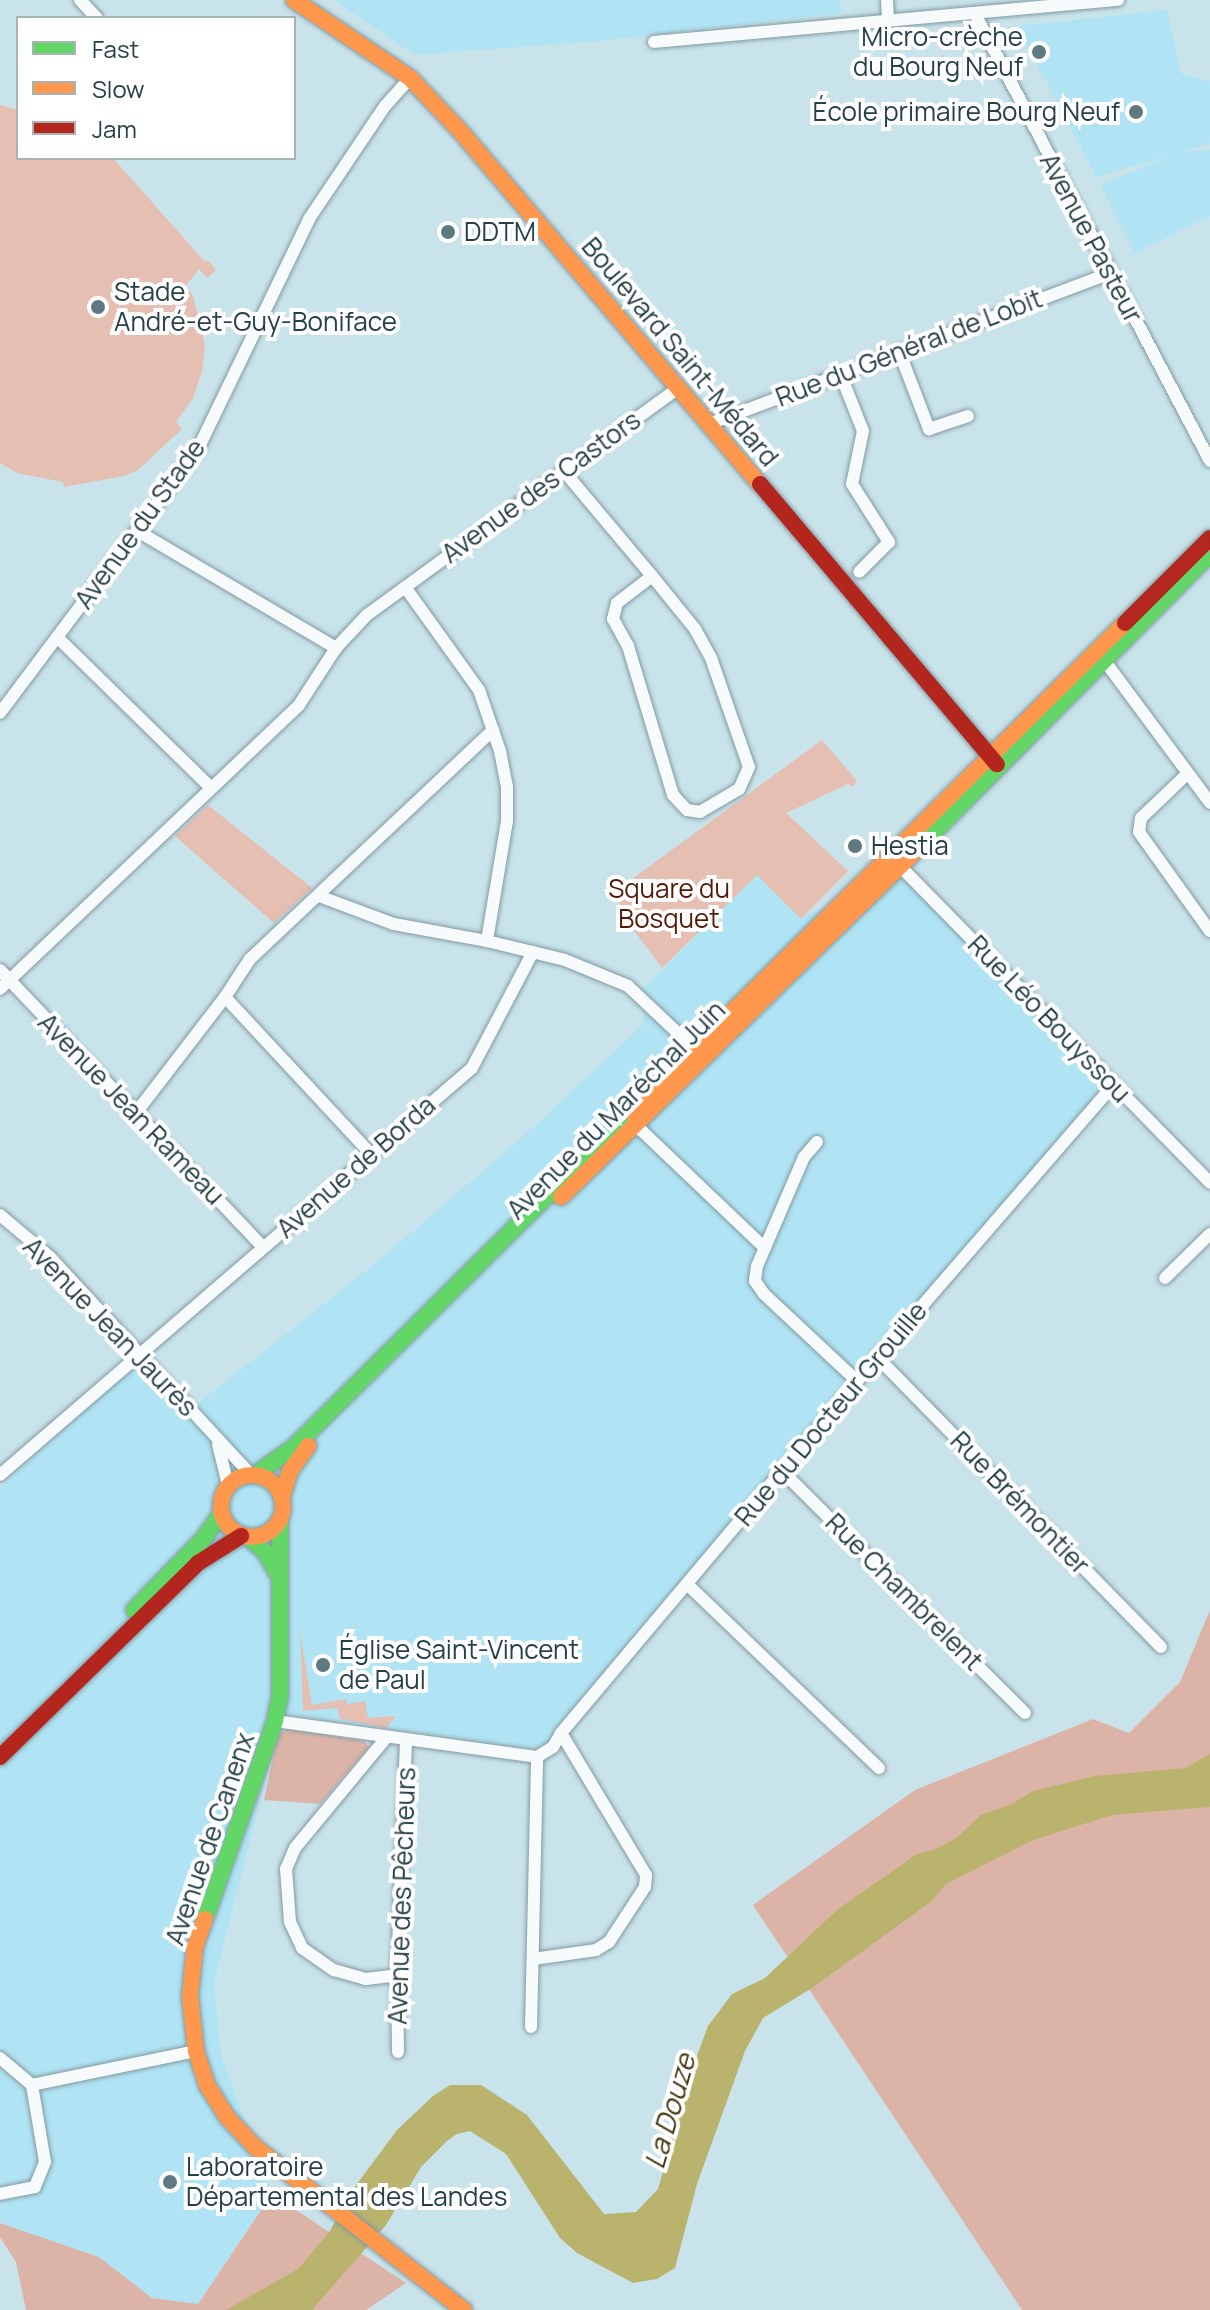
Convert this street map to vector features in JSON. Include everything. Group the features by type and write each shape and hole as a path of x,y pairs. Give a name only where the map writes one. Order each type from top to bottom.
{"main road":[{"name":"Boulevard Saint-Médard","path":"294,0 410,78 461,132 995,761"},
{"path":"1100,655 1210,538"},
{"path":"1100,655 1210,554"},
{"name":"Avenue du Maréchal Juin","path":"255,1475 293,1448 628,1124 1100,655"},
{"name":"Avenue du Maréchal Juin","path":"282,1497 289,1471 299,1456 628,1124"},
{"path":"0,1757 198,1563 245,1536 263,1535 280,1520 282,1497 273,1483 255,1475 228,1485 223,1494 221,1514 228,1527 245,1536 265,1552 278,1574"},
{"path":"0,1742 167,1578 221,1514"},
{"name":"Avenue de Canenx","path":"280,1520 278,1574 283,1637 280,1696 275,1721 195,1946 190,1996 196,2051 207,2085 228,2118 255,2147 464,2310"}],"street":[{"path":"80,0 95,16"},
{"path":"887,0 888,19"},
{"path":"654,42 980,9 1118,0"},
{"name":"Avenue Pasteur","path":"980,9 1109,274 1210,461"},
{"name":"Avenue du Stade","path":"0,713 139,532 198,449 309,219 385,106 410,78"},
{"name":"Rue du Général de Lobit","path":"709,424 1109,274"},
{"path":"899,351 929,429 968,416"},
{"path":"840,373 863,431 852,484 889,542 859,572"},
{"name":"Avenue des Castors","path":"3,980 299,705 336,648 367,615 678,388"},
{"path":"563,470 652,576 695,629 711,658 748,758 748,776 739,789 700,812 687,810 673,795 628,646 613,619 617,603 652,576"},
{"path":"139,532 336,648"},
{"path":"405,587 479,690 507,787 507,821 487,941"},
{"path":"57,637 211,788"},
{"path":"1100,655 1186,775 1210,803"},
{"path":"135,1114 225,997 250,959 493,730"},
{"path":"1186,775 1141,818 1139,832 1210,931"},
{"name":"Rue Léo Bouyssou","path":"894,861 1210,1183"},
{"path":"319,896 394,924 487,941 565,960 628,986 700,1053"},
{"name":"Avenue de Borda","path":"1,1473 472,1068 533,952"},
{"name":"Avenue Jean Rameau","path":"3,980 263,1247"},
{"path":"225,997 371,1154"},
{"name":"Rue du Docteur Grouille","path":"537,1757 553,1747 561,1733 857,1381 1113,1085"},
{"path":"628,1124 642,1131 765,1248"},
{"path":"817,1142 804,1157 765,1248 755,1281 764,1294 857,1381"},
{"name":"Avenue Jean Jaurès","path":"0,1215 50,1257 140,1352 217,1441 255,1475"},
{"path":"1165,1278 1210,1234"},
{"name":"Rue Brémontier","path":"879,1359 1161,1647"},
{"name":"Avenue Jean Jaurès","path":"217,1441 228,1485"},
{"name":"Rue Chambrelent","path":"782,1471 1025,1713"},
{"path":"687,1584 879,1768"},
{"path":"275,1721 537,1757 531,2027"},
{"path":"533,1959 596,1950 609,1942 645,1887 646,1875 561,1733"},
{"path":"386,1738 295,1848 286,1869 292,1930 311,1957 334,1970 366,1979 397,1975"},
{"name":"Avenue des Pêcheurs","path":"398,2052 397,1975 406,1740"},
{"path":"32,2085 196,2051"},
{"path":"0,2058 32,2085 45,2162 35,2187 0,2194"}],"shaded area":[{"path":"334,0 839,0 842,13 600,41 415,55"},
{"name":"École primaire Bourg Neuf","path":"1167,10 1181,74 1210,81 1210,143 1183,152 1210,150 1210,216 1135,253 1101,186 1168,156 1096,177 1017,26"},
{"path":"910,870 1114,1083 543,1750 282,1714 214,1983 221,2055 272,2194 198,2304 152,2298 99,2257 0,2223 0,1488 132,1365 182,1416 379,1260 518,1141 643,1025 645,987 757,874 801,918"},
{"path":"1210,1610 1210,2310 1022,2310 753,1905 915,1790 1093,1719 1129,1733 1180,1682"},
{"path":"288,1729 364,1741 369,1747 320,1804 264,1800 278,1735"},
{"path":"1210,1754 1210,1807 1112,1815 1031,1841 946,1884 932,1901 812,1988 763,2018 745,2051 697,2184 675,2268 657,2279 633,2283 577,2253 560,2238 506,2154 470,2131 457,2134 447,2141 421,2167 386,2225 312,2310 226,2310 298,2269 330,2231 351,2192 397,2130 433,2096 450,2085 481,2085 527,2115 604,2214 636,2212 658,2189 691,2072 708,2026 732,1994 765,1978 838,1909 917,1854 937,1849 956,1838 981,1815 1012,1804 1033,1791 1095,1776 1185,1768"},
{"path":"272,2194 406,2283 366,2310 26,2310 16,2262 0,2237 0,2223 99,2257 152,2298 198,2304"}],"green space":[{"name":"Stade André-et-Guy-Boniface","path":"0,105 16,109 16,160 115,160 205,262 208,260 216,270 207,278 199,269 185,287 193,295 205,346 202,372 193,398 176,422 182,429 138,470 124,476 64,487 63,482 17,473 0,463"},
{"name":"Square du Bosquet","path":"822,740 857,781 852,787 848,784 786,813 848,871 801,919 757,875 662,968 621,913 617,890"},
{"path":"208,805 312,888 274,923 175,836"},
{"path":"300,1631 312,1705 346,1699 347,1704 365,1701 368,1718 396,1716 386,1728 340,1719 337,1708 303,1711"}],"traffic: fast":[{"path":"914,852 1210,554"},
{"path":"259,1476 263,1469 293,1448 631,1112"},
{"path":"134,1610 204,1538 221,1514"},
{"path":"205,1919 275,1721 280,1696 280,1520"},
{"path":"248,1537 265,1552 277,1573"}],"traffic: slow":[{"path":"294,0 410,78 461,132 760,484"},
{"path":"631,1112 1125,623"},
{"path":"561,1197 914,852"},
{"path":"282,1497 290,1471 308,1446"},
{"path":"252,1475 264,1477 274,1484 281,1494 283,1506 281,1518 274,1528 264,1535 252,1537 240,1535 230,1528 223,1518 221,1506 223,1494 230,1484 240,1477 252,1475"},
{"path":"205,1919 195,1946 190,1996 196,2051 207,2085 228,2118 255,2147 464,2310"}],"traffic: jam":[{"path":"760,484 997,764"},
{"path":"1125,623 1210,538"},
{"path":"0,1757 198,1563 241,1536"}],"place":[{"name":"Micro-crèche du Bourg Neuf","path":"1039,52"},
{"name":"École primaire Bourg Neuf","path":"1136,112"},
{"name":"DDTM","path":"448,232"},
{"name":"Stade André-et-Guy-Boniface","path":"98,307"},
{"name":"Hestia","path":"855,846"},
{"name":"Église Saint-Vincent de Paul","path":"323,1665"},
{"name":"Laboratoire Départemental des Landes","path":"170,2182"}],"water label":[{"name":"La Douze","path":"669,2111"}]}
